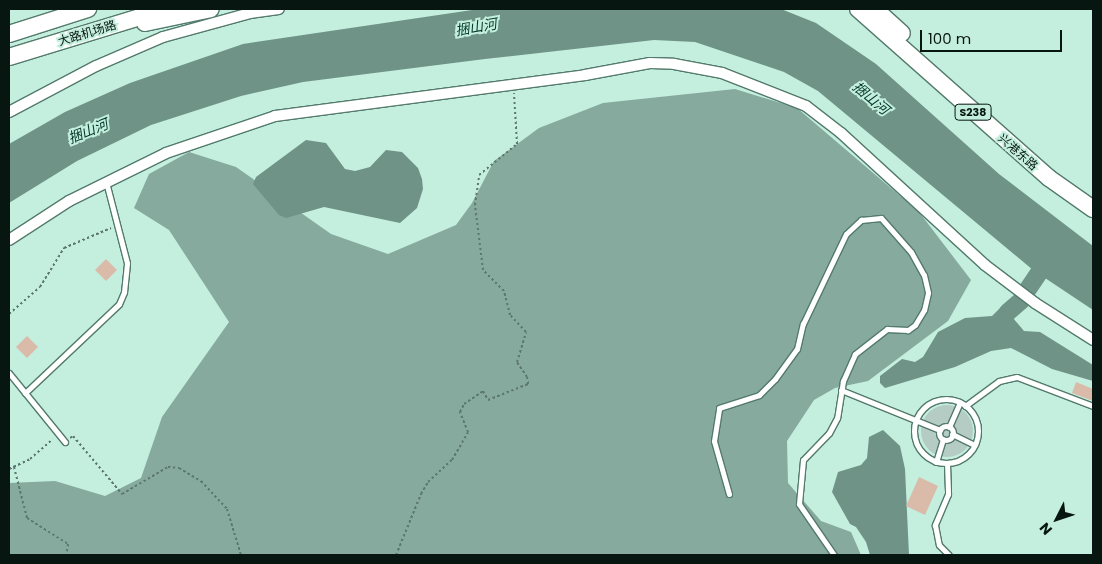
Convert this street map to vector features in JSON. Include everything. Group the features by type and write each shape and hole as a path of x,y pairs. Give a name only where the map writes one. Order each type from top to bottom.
{"main road":[{"name":"大路机场路","path":"9,34 86,9"},
{"name":"大路机场路","path":"9,57 166,9"},
{"path":"98,30 175,19 211,9"},
{"name":"兴港东路","path":"858,9 1049,178 1093,209"},
{"name":"兴港东路","path":"875,9 1026,146 1093,197"}],"street":[{"path":"9,112 96,66 163,37 250,13 278,9"},
{"path":"9,240 106,182 213,135 275,116 514,85 650,63 722,73 768,88 806,106 841,133 985,265 1035,304 1093,340"}],"lane":[{"path":"25,392 119,304 124,292 127,264 106,182"},
{"path":"729,494 714,442 718,408 759,395 775,380 797,349 802,324 846,234 861,220 881,218 900,238 919,266 928,286 926,302 915,325 908,330 887,329 862,345 849,362 833,427 803,460 798,490 800,504 834,555"},
{"path":"9,373 65,442"},
{"path":"965,406 1000,380 1017,377 1093,406"},
{"path":"842,390 940,430 949,427"},
{"path":"943,399 960,402 977,420 976,445 964,459 947,463 936,462 918,446 914,436 916,420 924,408 933,402 943,399"},
{"path":"960,402 949,427 952,434 976,445"},
{"path":"936,462 943,439 940,430"},
{"path":"943,439 952,434"},
{"path":"947,463 948,494 935,525 939,545 949,555"}],"path":[{"path":"396,555 421,494 428,482 452,460 468,432 460,412 464,404 483,391 488,400 528,384 527,377 517,362 526,332 510,315 504,291 482,270 475,205 479,175 517,144 514,85"},
{"path":"9,314 40,287 64,248 116,227"},
{"path":"9,469 30,459 59,434"},
{"path":"65,442 73,436 122,494 168,467 179,468 201,481 227,510 242,555"},
{"path":"14,466 27,518 68,544 66,555"}],"shaded area":[{"path":"735,89 797,108 919,212 971,280 948,321 868,381 835,388 814,400 787,441 788,483 821,521 851,532 861,555 9,555 9,483 55,481 105,496 141,478 162,417 229,322 169,230 134,208 149,174 189,152 236,167 331,234 388,254 456,225 472,203 494,161 539,128 603,103"},
{"path":"942,405 952,405 966,412 973,426 973,436 966,450 952,457 942,457 932,453 925,446 921,436 921,426 925,416 932,409"}],"water":[{"name":"捆山河","path":"479,9 781,9 816,23 876,64 999,174 1093,246 1093,310 1033,270 818,91 784,72 695,42 654,40 485,59 303,82 241,96 151,125 77,161 9,203 9,144 65,112 130,83 243,44"},
{"path":"306,140 326,143 345,169 355,171 370,167 386,150 402,152 418,168 422,179 423,189 417,208 400,223 324,207 286,218 279,215 253,184 256,177"},
{"path":"1003,305 1014,313 1013,318 1024,331 1040,332 1093,365 1093,381 1052,369 1011,348 991,351 955,367 885,388 880,383 880,376 902,359 915,362 923,357 938,332 965,318 992,316"},
{"path":"883,430 900,446 905,469 909,555 870,555 866,542 856,527 850,524 832,492 838,472 861,465 867,458 869,437"}],"building":[{"path":"106,259 117,270 106,281 95,270"},
{"path":"27,336 38,347 27,358 16,347"},
{"path":"1076,382 1093,389 1093,401 1072,393"},
{"path":"919,477 938,486 925,515 906,506"}],"waterway":[{"path":"1028,289 1051,255"},
{"path":"1008,312 1022,300"}]}
